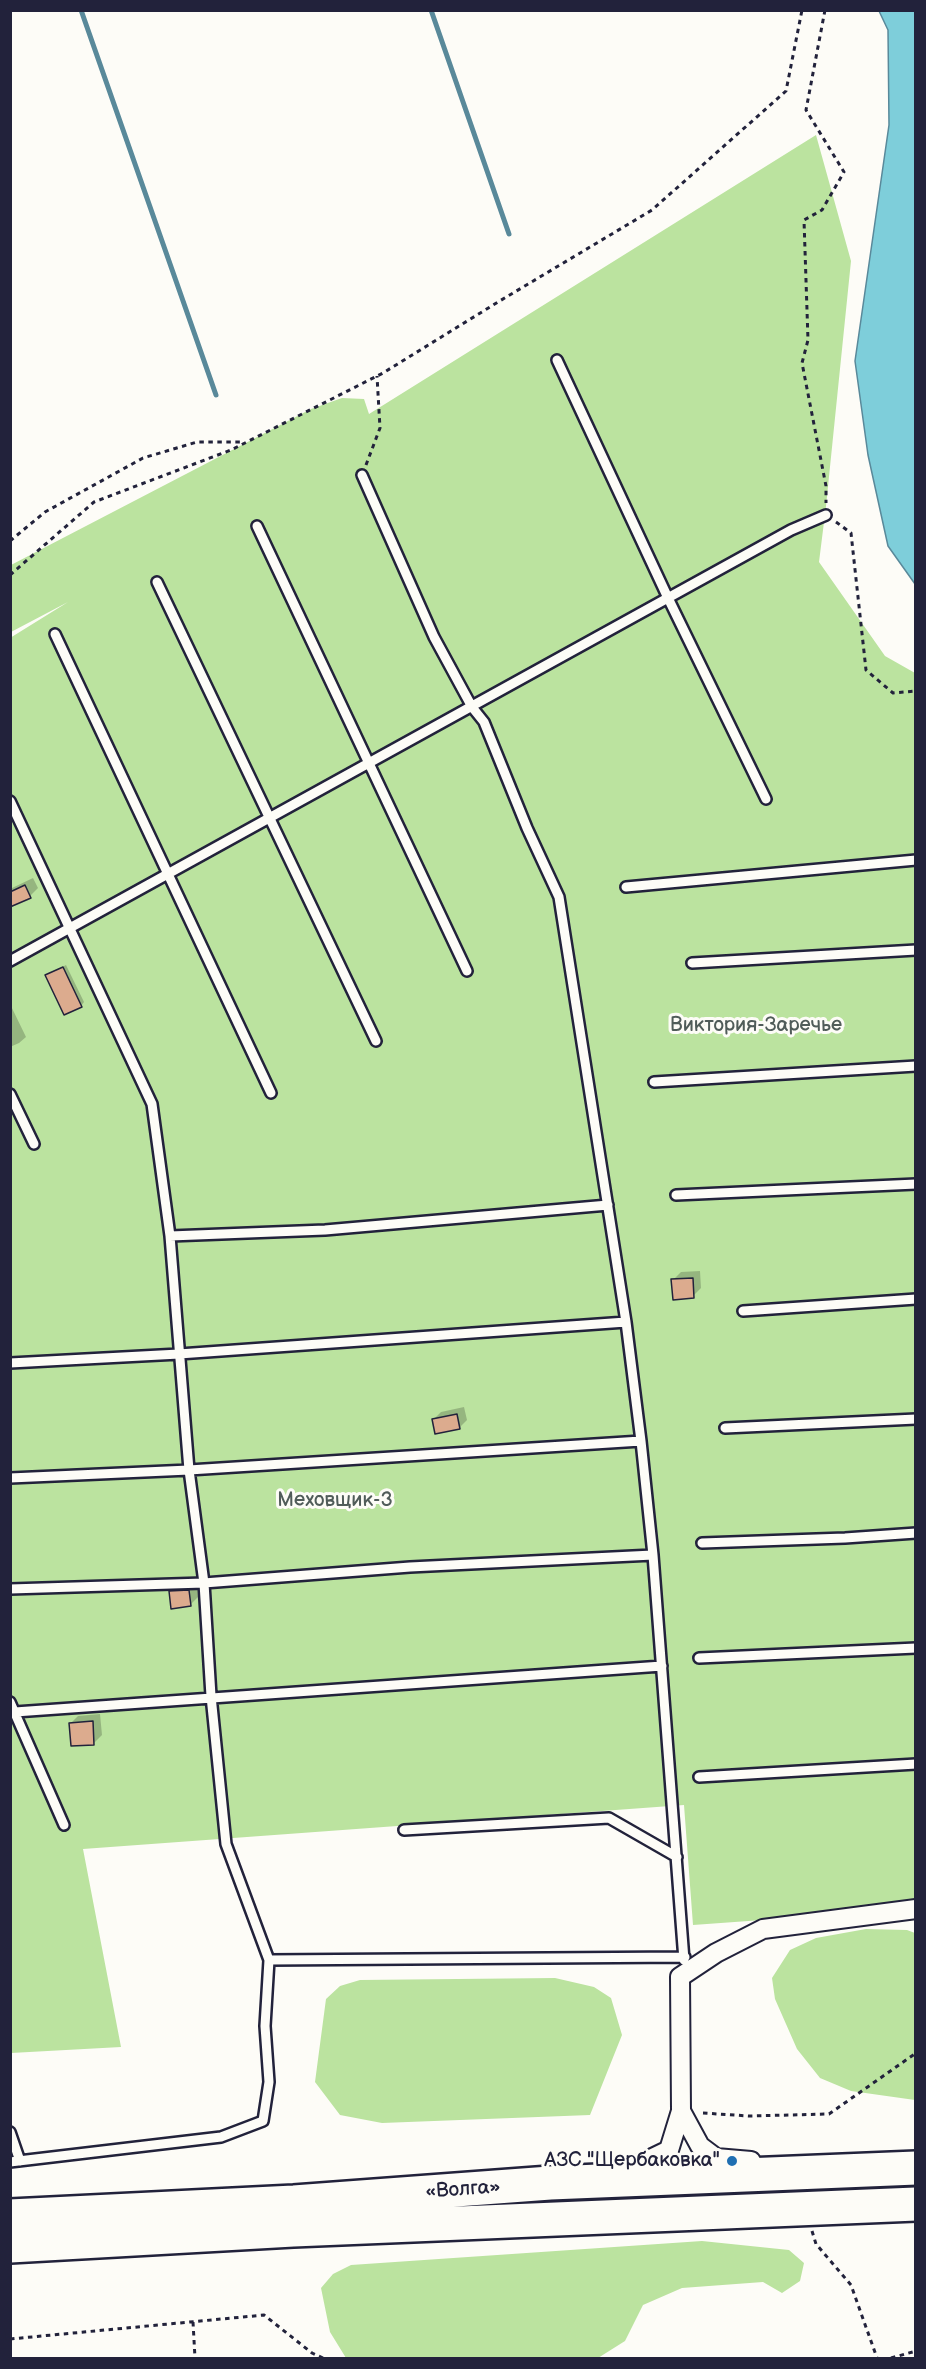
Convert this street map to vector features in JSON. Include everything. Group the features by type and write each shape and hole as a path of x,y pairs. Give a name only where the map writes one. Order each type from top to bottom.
{"highway":[{"name":"«Волга»","path":"10,2216 294,2202 550,2183 915,2168"},
{"name":"«Волга»","path":"10,2246 293,2230 915,2204"}],"street":[{"path":"550,2183 640,2164 669,2151 681,2111 680,1977 716,1953 763,1929 915,1909"},
{"path":"681,2111 700,2146 716,2158 820,2172"}],"lane":[{"path":"557,360 668,598 766,799"},
{"path":"362,475 435,637 472,707 484,722 527,828 560,897 626,1322 641,1441 653,1555 685,1957 680,1977"},
{"path":"10,961 791,530 826,515"},
{"path":"257,526 467,971"},
{"path":"157,582 376,1041"},
{"path":"55,633 271,1093"},
{"path":"10,801 152,1104 170,1236 189,1470 204,1583 211,1696 226,1844 269,1960 265,2026 269,2082 263,2121 221,2138 15,2161 10,2132"},
{"path":"626,887 915,860"},
{"path":"692,963 915,950"},
{"path":"654,1082 915,1066"},
{"path":"10,1094 34,1144"},
{"path":"676,1195 915,1184"},
{"path":"170,1236 325,1230 608,1205"},
{"path":"743,1311 915,1299"},
{"path":"10,1363 179,1354 626,1322"},
{"path":"725,1428 915,1419"},
{"path":"10,1478 189,1470 641,1441"},
{"path":"702,1543 915,1533"},
{"path":"10,1589 204,1583 410,1567 653,1555"},
{"path":"699,1658 915,1648"},
{"path":"15,1712 211,1696 662,1666"},
{"path":"10,1702 64,1825"},
{"path":"699,1777 915,1764"},
{"path":"404,1830 609,1818 677,1857"},
{"path":"269,1960 685,1957"}],"path":[{"path":"10,575 94,502 246,442 377,376 652,210 786,92 802,10"},
{"path":"825,10 806,110 843,172 822,210 804,220 808,340 802,363 826,486 826,515 851,533 866,670 893,693 915,691"},
{"path":"362,475 380,428 377,376"},
{"path":"10,541 45,512 143,458 197,442 246,442"},
{"path":"681,2111 749,2116 829,2114 915,2053"},
{"path":"810,2223 816,2244 851,2285 878,2358"},
{"path":"10,2340 264,2315 312,2353 323,2358"},
{"path":"193,2322 195,2358"},
{"path":"891,2358 915,2351"}],"green space":[{"name":"Меховщик-3","path":"816,135 851,261 819,562 885,656 915,673 915,1909 693,1925 684,1805 83,1849 121,2047 11,2053 10,638 68,602 11,632 11,565 311,409 342,398 364,399 369,414"},
{"path":"866,1929 907,1930 915,1933 915,2100 851,2091 820,2078 797,2049 775,1999 772,1978 790,1950 816,1938"},
{"path":"555,1978 594,1987 611,1998 622,2035 590,2115 382,2123 340,2115 315,2082 326,1999 340,1986 360,1980"},
{"path":"702,2241 789,2250 804,2263 800,2281 782,2293 763,2282 682,2288 643,2305 625,2341 598,2358 346,2358 330,2332 321,2288 333,2274 351,2265"}],"water":[{"path":"879,11 915,11 915,584 888,546 868,455 855,361 889,125 888,30"}],"building":[{"path":"25,885 31,898 10,907 10,892"},
{"path":"63,967 82,1007 64,1015 45,975"},
{"path":"693,1278 694,1298 673,1300 671,1279"},
{"path":"457,1414 460,1429 435,1434 432,1419"},
{"path":"189,1590 191,1606 171,1609 169,1591"},
{"path":"93,1721 94,1745 71,1746 69,1723"}],"waterway":[{"path":"81,10 216,395"},
{"path":"431,10 509,234"}],"place":[{"name":"АЗС \"Щербаковка\"","path":"732,2161"}],"park label":[{"name":"Виктория-Заречье","path":"756,1026"}]}
